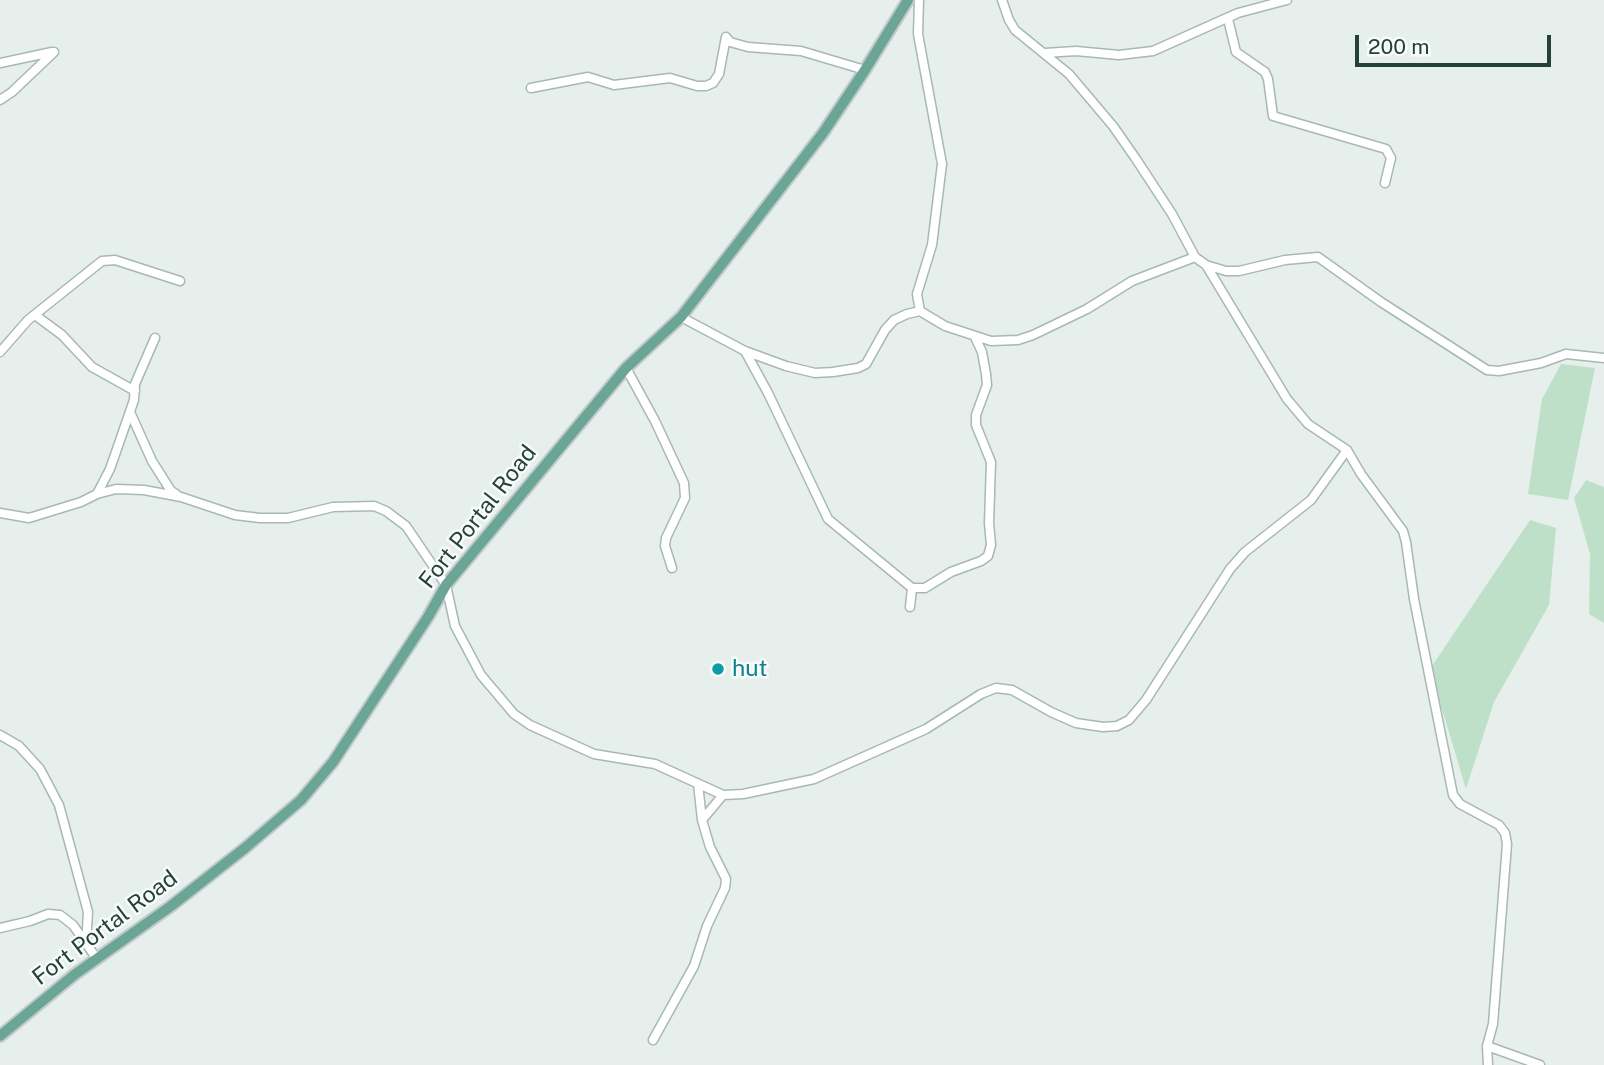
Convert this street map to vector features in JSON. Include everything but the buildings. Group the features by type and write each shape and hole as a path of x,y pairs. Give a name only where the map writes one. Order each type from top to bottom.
{"main road":[{"name":"Fort Portal Road","path":"0,1037 97,959 235,857 301,800 333,762 446,585 626,368 681,317 796,170 865,70 908,0"}],"street":[{"path":"919,0 918,34 942,164 932,245 917,294 920,311 945,326 975,337 991,341 1018,340 1099,303 1132,281 1195,257"},
{"path":"1002,0 1015,30 1069,74 1113,126 1172,214 1195,257 1206,265 1226,271 1239,271 1286,260 1318,257 1381,302 1488,370 1499,371 1541,363 1566,354 1604,358"},
{"path":"1045,53 1076,51 1119,55 1153,51 1238,13 1287,0"},
{"path":"1228,19 1236,52 1265,72 1273,116 1386,149 1391,158 1385,183"},
{"path":"531,88 588,77 614,85 670,78 706,86 713,83 719,74 726,37 730,42 748,47 801,51 865,70"},
{"path":"0,64 54,51 12,92 0,100"},
{"path":"0,352 16,332 35,315 102,261 108,259 180,281"},
{"path":"1206,265 1287,399 1308,424 1347,450 1361,474 1397,520 1406,542 1414,599 1453,795 1460,804 1499,825 1505,833 1507,844 1493,1024 1487,1046 1488,1065"},
{"path":"681,317 745,351 815,373 858,368 866,364 885,330 894,320 920,311"},
{"path":"35,315 62,335 92,367 135,391"},
{"path":"745,351 828,519 912,588 925,588 951,572 981,561 988,556 991,545 991,462 976,425 976,415 987,385 982,352 975,337"},
{"path":"97,494 110,469 130,412 135,384 155,338"},
{"path":"982,352 991,341"},
{"path":"626,368 684,483 685,498 666,538 665,546 672,568"},
{"path":"130,412 152,461 171,492 181,497"},
{"path":"0,513 29,518 60,510 97,494 117,489 144,490 181,497 235,515 278,519 332,507 374,506 386,511 406,526 446,585 455,626 481,675 514,713 530,725 594,754 655,764 723,794 753,792 814,779 926,729 981,694 996,688 1012,690 1076,723 1103,727 1117,726 1129,720 1146,700 1230,569 1254,544 1311,500 1347,450"},
{"path":"909,607 912,588"},
{"path":"0,735 19,746 40,769 59,805 88,912 86,944"},
{"path":"653,1040 694,966 707,926 725,888 726,879 710,847 702,820 698,784"},
{"path":"702,820 723,794"},
{"path":"0,928 48,914 60,915 73,925 97,959"},
{"path":"1487,1046 1539,1065"}],"green space":[{"path":"1561,364 1595,368 1568,500 1528,494 1542,399"},
{"path":"1586,480 1604,487 1604,623 1589,614 1590,554 1574,498"},
{"path":"1530,520 1556,528 1549,605 1494,702 1466,789 1430,669"}],"place":[{"name":"hut","path":"718,669"}]}
